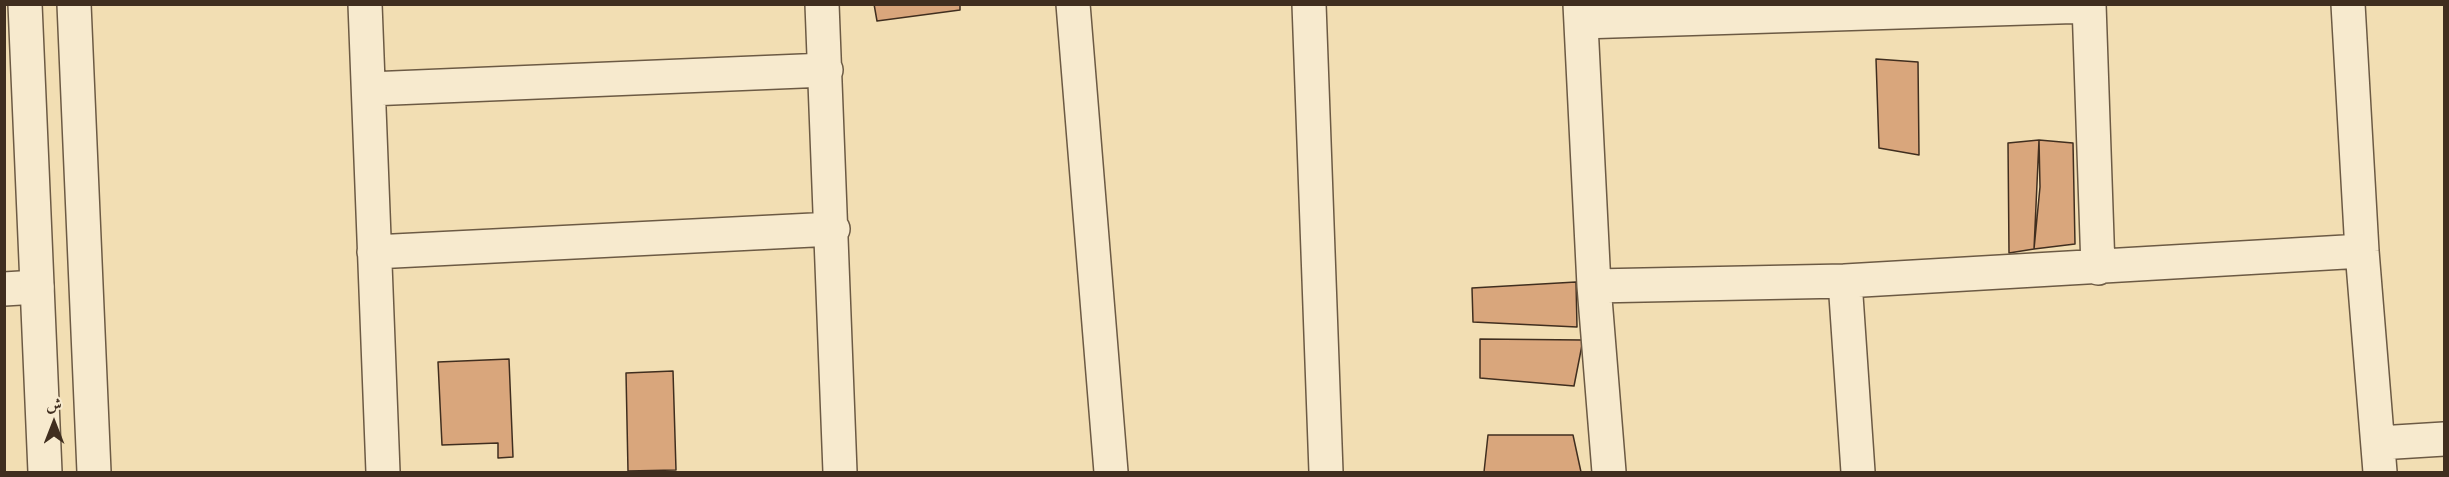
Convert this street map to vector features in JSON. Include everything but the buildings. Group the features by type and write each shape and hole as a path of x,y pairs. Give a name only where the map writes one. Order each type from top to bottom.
{"street":[{"path":"74,4 94,472"},
{"path":"365,4 383,472"},
{"path":"822,4 833,229 840,472"},
{"path":"1073,4 1111,472"},
{"path":"1309,4 1326,472"},
{"path":"2348,4 2362,251 2379,458 2445,439"},
{"path":"1609,472 1594,286 1581,13 2089,5 2098,267"},
{"path":"19,21 37,287 45,472"},
{"path":"369,89 826,70"},
{"path":"374,252 833,229"},
{"path":"1594,286 1845,280 2362,251"},
{"path":"1845,280 1858,472"},
{"path":"4,289 37,287"},
{"path":"39,326 88,321"}]}
